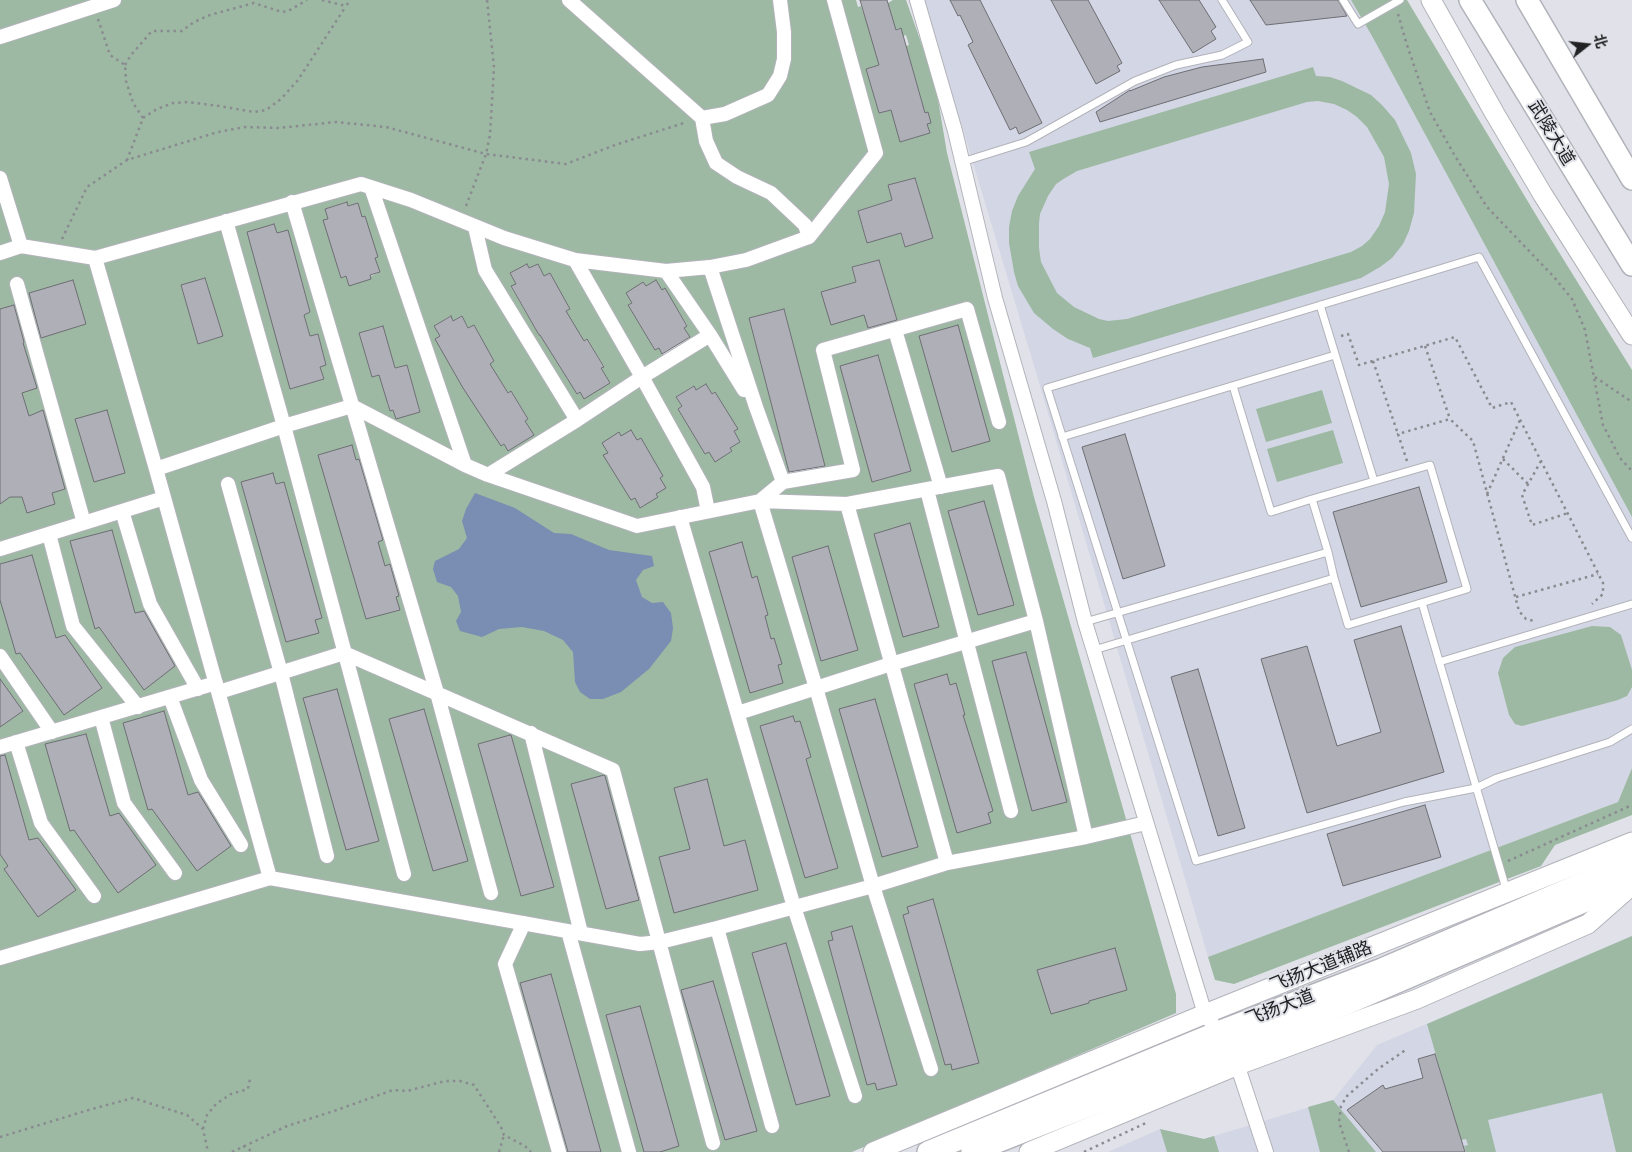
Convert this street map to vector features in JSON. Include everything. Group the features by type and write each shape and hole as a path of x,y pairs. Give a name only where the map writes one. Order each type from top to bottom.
{"main road":[{"name":"武陵大道","path":"1470,0 1632,265"},
{"path":"1527,0 1629,165"},
{"name":"飞扬大道","path":"928,1152 1218,1032 1382,969 1632,862"},
{"name":"飞扬大道","path":"972,1152 1070,1112 1235,1057 1346,1004 1632,883"}],"street":[{"path":"0,37 93,3 114,0"},
{"path":"569,0 702,118 706,141 716,163 771,193 805,225 809,237"},
{"path":"702,118 725,114 768,95 772,89 780,76 784,59 784,32 780,0"},
{"path":"0,252 21,246 95,258 361,184 410,200 504,238 574,260 666,271 710,268 746,260 809,237 876,152 834,0"},
{"path":"917,0 955,131 995,298 1054,501 1085,622 1205,1014 1235,1057 1266,1152"},
{"path":"1431,0 1543,195 1632,335"},
{"path":"0,178 21,246"},
{"path":"371,187 465,465"},
{"path":"292,202 437,693 491,893"},
{"path":"226,221 284,426 404,874"},
{"path":"475,227 485,270 577,420"},
{"path":"95,258 270,878"},
{"path":"574,260 703,487 708,511"},
{"path":"710,268 782,482"},
{"path":"666,271 710,335 756,408"},
{"path":"17,284 84,522"},
{"path":"760,500 782,482 854,470 824,350 967,309 999,422"},
{"path":"895,330 941,487"},
{"path":"488,474 710,335"},
{"path":"156,469 284,426 352,406 465,465 637,526 760,500 847,504 998,476 1036,621 1086,837"},
{"path":"228,484 281,673 326,856"},
{"path":"927,490 1011,811"},
{"path":"0,549 164,498"},
{"path":"760,500 873,886 931,1069"},
{"path":"847,504 947,863"},
{"path":"122,511 150,604 198,688"},
{"path":"680,517 794,907 854,1096"},
{"path":"49,534 73,626 138,707"},
{"path":"738,714 891,664 1036,621"},
{"path":"0,747 198,688 217,688 281,673 344,653 613,770 713,1143"},
{"path":"0,656 52,732"},
{"path":"170,697 201,780 241,845"},
{"path":"101,717 124,803 175,873"},
{"path":"531,733 575,932 629,1152"},
{"path":"16,742 41,823 94,896"},
{"path":"0,958 270,878 640,944 660,942 873,886 947,863 1086,837 1146,823"},
{"name":"飞扬大道辅路","path":"873,1152 1205,1014 1632,842"},
{"path":"1029,1152 1235,1057 1417,999 1588,924 1632,883"},
{"path":"524,923 505,964 559,1152"},
{"path":"717,928 772,1126"},
{"path":"1346,1004 1417,999"},
{"path":"1041,1082 1118,1074"},
{"path":"1025,1152 1070,1112"}],"lane":[{"path":"962,162 1026,142 1135,82 1176,65 1222,55 1248,42 1222,0"},
{"path":"1343,0 1358,24 1398,2"},
{"path":"1632,538 1479,257 1047,388 1196,861 1404,802 1476,788 1497,778 1610,742 1632,729"},
{"path":"1320,305 1374,481"},
{"path":"1062,437 1335,355"},
{"path":"1233,386 1271,512 1430,465 1467,589 1348,624 1312,500"},
{"path":"1085,622 1328,552"},
{"path":"1094,650 1334,578"},
{"path":"1422,602 1507,892"},
{"path":"1439,662 1632,604"}],"path":[{"path":"143,118 133,103 126,81 125,65 131,55 152,31 182,31 194,22 210,15 254,3 282,12 288,11 307,0"},
{"path":"322,0 346,6"},
{"path":"127,160 143,118 157,109 173,103 188,102 254,112 266,110 282,99 298,80 350,0"},
{"path":"459,221 470,200 486,154 490,135 494,67 487,0"},
{"path":"1398,2 1407,45 1430,112 1487,207 1554,277 1572,299 1585,330 1603,425 1620,458 1632,471"},
{"path":"93,3 110,55 125,65"},
{"path":"56,252 87,187 127,160 218,132 245,127 279,128 336,122 386,126 486,154 566,164 616,145 702,118"},
{"path":"1330,339 1348,334 1359,365 1455,336 1492,408 1511,402 1603,583 1603,594 1593,604 1584,606"},
{"path":"1425,346 1450,419 1473,440 1519,611 1526,619 1534,621 1542,618"},
{"path":"1373,361 1411,470"},
{"path":"1595,377 1632,402"},
{"path":"1398,434 1450,419"},
{"path":"1487,494 1520,420"},
{"path":"1503,459 1528,484"},
{"path":"1541,461 1522,495 1532,525 1568,513"},
{"path":"1515,598 1598,574"},
{"path":"1499,865 1632,805"},
{"path":"1349,1152 1339,1122 1341,1106 1347,1096 1378,1069 1407,1049"},
{"path":"208,1152 203,1129 207,1115 216,1104 231,1094 248,1089 250,1079"},
{"path":"232,1152 287,1126 393,1090 407,1091 445,1081 460,1081 474,1085 501,1127 504,1135 499,1152"},
{"path":"0,1137 92,1108 133,1098 187,1115 203,1129"},
{"path":"504,1135 532,1152"},
{"path":"242,1146 253,1152"}],"shaded area":[{"path":"924,0 1351,0 1632,517 1632,768 1618,802 1208,957"},
{"path":"1632,936 1632,1152 1108,1152 1160,1129 1204,1139 1333,1100 1377,1045"}],"green space":[{"path":"0,0 856,0 858,7 861,6 865,17 890,10 888,3 893,0 906,0 935,82 947,153 1034,497 1176,994 1176,1013 852,1152 0,1152","holes":["900,28 903,36 906,35 909,45 898,49 908,55 922,102 919,114 928,112 931,123 927,124 930,133 900,142 902,107 879,113 866,69 889,62 887,55 877,58 871,37","915,178 933,238 905,247 899,229 867,243 858,211 885,202 894,204 888,185","346,202 348,206 358,203 360,211 356,212 373,265 377,264 380,272 349,286 346,276 341,278 324,220 328,219 325,209","274,225 302,282 310,312 304,315 310,336 318,334 326,365 320,367 324,379 290,389","879,260 897,320 869,328 852,267","527,264 529,268 538,264 544,276 550,273 556,284 552,287 560,300 564,298 570,309 565,312 566,332 575,327 584,341 587,339 604,366 601,368 610,383 584,398 580,392 577,394 551,352 544,332 539,335 511,287 516,284 510,273","205,278 222,336 199,344 181,286","656,280 673,313 678,310 687,325 684,328 690,338 680,344 682,347 665,358 659,348 655,350 628,305 632,303 626,293 643,283 646,286","784,309 825,469 791,478 749,318","450,316 453,321 462,316 468,328 474,325 480,336 476,339 484,352 488,350 494,361 489,364 490,384 499,379 508,393 511,391 528,419 525,421 534,435 508,451 504,444 501,446 436,339 440,336 434,326","382,326 395,368 407,365 420,412 396,418 393,410 390,411 387,403 391,402 383,374 372,377 359,333","878,356 911,471 872,482","706,384 712,394 715,392 737,429 734,431 740,442 730,448 732,451 715,461 709,452 705,454 678,409 682,406 676,397 693,386 696,390"]},
{"path":"1351,0 1407,0 1539,220 1632,370 1632,517 1372,36"},
{"path":"1313,67 1316,76 1330,77 1342,81 1371,95 1395,120 1411,153 1416,174 1414,213 1403,244 1392,258 1361,278 1093,358 1090,348 1068,339 1034,313 1018,286 1009,243 1009,227 1012,211 1018,196 1035,169 1029,152","holes":["1318,101 1334,104 1347,110 1367,127 1384,157 1389,184 1385,212 1379,226 1370,239 1362,246 1351,252 1127,319 1108,321 1099,319 1074,307 1057,293 1041,262 1039,248 1040,214 1056,184 1077,171 1307,102"]},
{"path":"1322,390 1332,423 1266,442 1256,409"},
{"path":"1333,430 1343,463 1277,482 1267,449"},
{"path":"1592,626 1610,627 1621,635 1632,670 1632,687 1627,696 1522,726 1515,724 1509,715 1498,673 1503,658 1515,647"},
{"path":"1632,768 1632,815 1555,845 1541,866 1234,984 1215,980 1208,957 1618,802"},
{"path":"1632,936 1632,1152 1616,1152 1602,1093 1488,1120 1496,1152 1466,1152 1464,1146 1468,1145 1466,1139 1461,1140 1451,1105 1448,1106 1447,1093 1427,1024"},
{"path":"1333,1100 1376,1152 1320,1152 1308,1107"},
{"path":"1160,1129 1204,1139 1214,1136 1219,1152 1167,1152"}],"water":[{"path":"475,493 515,508 554,533 571,534 609,550 652,556 654,566 643,570 636,580 642,597 652,603 663,602 671,613 673,628 671,641 649,669 621,692 603,699 590,699 580,692 575,682 573,652 563,640 544,631 522,627 499,629 482,637 460,631 456,621 461,612 458,596 451,587 437,582 433,569 435,561 459,549 467,538 462,521"}],"building":[{"path":"860,0 887,0 896,30 901,28 925,113 928,112 931,123 927,124 930,133 900,142 891,110 879,113 866,69 879,65"},
{"path":"950,0 980,0 1042,123 1019,134 1016,127 1010,130 968,45 973,42 960,15 958,16"},
{"path":"1051,0 1088,0 1122,63 1117,66 1120,71 1096,84"},
{"path":"1159,0 1199,0 1216,27 1211,31 1216,39 1193,53"},
{"path":"1250,0 1338,0 1347,16 1266,25"},
{"path":"1263,59 1266,72 1100,122 1096,112 1130,90 1164,77 1202,67"},
{"path":"915,178 933,238 905,247 901,233 867,243 858,211 892,200 888,185"},
{"path":"347,202 348,206 358,203 362,217 365,216 378,257 375,258 380,272 370,275 371,279 349,286 346,276 341,278 323,220 328,219 325,209"},
{"path":"274,224 277,233 288,230 310,312 304,315 310,336 318,334 326,365 320,367 324,379 290,389 247,232"},
{"path":"879,260 897,320 868,328 864,315 831,325 821,292 856,282 852,267"},
{"path":"527,264 529,268 538,264 544,276 550,273 570,309 566,311 584,341 587,339 604,367 601,368 610,383 584,399 580,392 577,394 539,335 511,286 516,284 510,273"},
{"path":"205,278 223,336 198,344 181,285"},
{"path":"73,280 86,324 41,338 29,293"},
{"path":"656,280 662,290 665,288 687,326 684,328 690,337 662,354 659,348 655,350 628,305 632,303 626,293 643,282 646,286"},
{"path":"14,305 37,388 22,393 29,416 43,410 65,489 52,493 55,504 27,513 22,497 10,497 0,504 0,309"},
{"path":"784,309 825,466 789,472 749,318"},
{"path":"451,316 453,321 462,316 468,328 474,325 494,361 490,364 508,393 511,391 528,419 525,421 534,435 508,451 504,444 501,446 463,388 435,339 440,336 434,326"},
{"path":"958,325 990,441 952,452 919,336"},
{"path":"383,326 395,368 407,365 420,412 396,419 393,410 390,411 379,375 372,377 359,333"},
{"path":"878,355 911,471 872,482 840,366"},
{"path":"706,384 712,394 715,392 738,429 734,431 740,442 730,448 732,451 715,462 709,452 705,454 678,409 682,406 676,397 694,386 696,390"},
{"path":"107,410 125,473 94,482 75,419"},
{"path":"631,430 637,440 641,438 663,476 660,478 666,488 656,494 658,497 640,508 635,498 631,500 603,455 608,453 602,443 619,432 621,436"},
{"path":"1125,434 1165,566 1123,579 1082,447"},
{"path":"352,445 356,460 359,459 383,540 378,542 385,566 390,564 399,596 396,597 400,610 366,619 318,455"},
{"path":"273,473 276,484 284,482 322,618 315,620 319,633 286,642 241,482"},
{"path":"1419,487 1447,582 1361,607 1333,512"},
{"path":"984,501 1014,605 978,615 948,511"},
{"path":"910,523 939,627 903,637 874,534"},
{"path":"112,530 135,613 144,611 175,666 144,690 99,627 95,629 70,541"},
{"path":"742,542 752,578 757,576 768,615 765,616 771,639 774,638 782,664 778,665 783,683 750,693 709,552"},
{"path":"828,546 858,650 821,661 792,557"},
{"path":"32,555 56,638 65,635 102,688 64,715 20,653 16,654 0,600 0,564"},
{"path":"1401,626 1444,772 1307,813 1261,659 1307,646 1337,746 1381,732 1354,640"},
{"path":"1026,652 1067,802 1032,811 992,661"},
{"path":"1198,669 1245,828 1218,836 1171,677"},
{"path":"947,674 950,685 956,683 965,715 963,715 993,811 988,813 991,823 957,833 914,684"},
{"path":"0,679 23,711 0,727"},
{"path":"337,689 379,841 346,850 303,698"},
{"path":"875,699 918,847 882,857 839,709"},
{"path":"424,709 468,861 433,871 389,719"},
{"path":"164,711 188,795 198,792 231,846 197,871 152,809 148,810 123,723"},
{"path":"793,716 795,722 800,721 811,757 806,759 838,868 805,878 760,726"},
{"path":"86,734 110,816 119,813 156,865 118,893 74,830 70,831 45,744"},
{"path":"511,735 554,887 521,896 478,744"},
{"path":"5,755 29,840 38,838 76,890 38,917 4,869 8,866 0,854 0,756"},
{"path":"604,775 639,900 606,909 571,784"},
{"path":"707,779 724,846 745,840 758,890 674,913 659,857 690,849 674,788"},
{"path":"1425,805 1441,857 1343,886 1327,834"},
{"path":"933,899 979,1063 952,1070 951,1064 945,1065 903,915 909,913 907,907"},
{"path":"852,926 897,1085 877,1090 875,1083 867,1085 828,941 833,940 831,932"},
{"path":"786,943 830,1096 796,1105 752,953"},
{"path":"1115,948 1127,990 1051,1014 1037,970"},
{"path":"551,974 601,1152 568,1152 520,983"},
{"path":"713,981 757,1131 725,1140 681,990"},
{"path":"640,1006 679,1146 660,1152 644,1152 606,1015"},
{"path":"1435,1054 1465,1152 1383,1152 1347,1110 1383,1085 1385,1089 1423,1078 1418,1059"}]}
